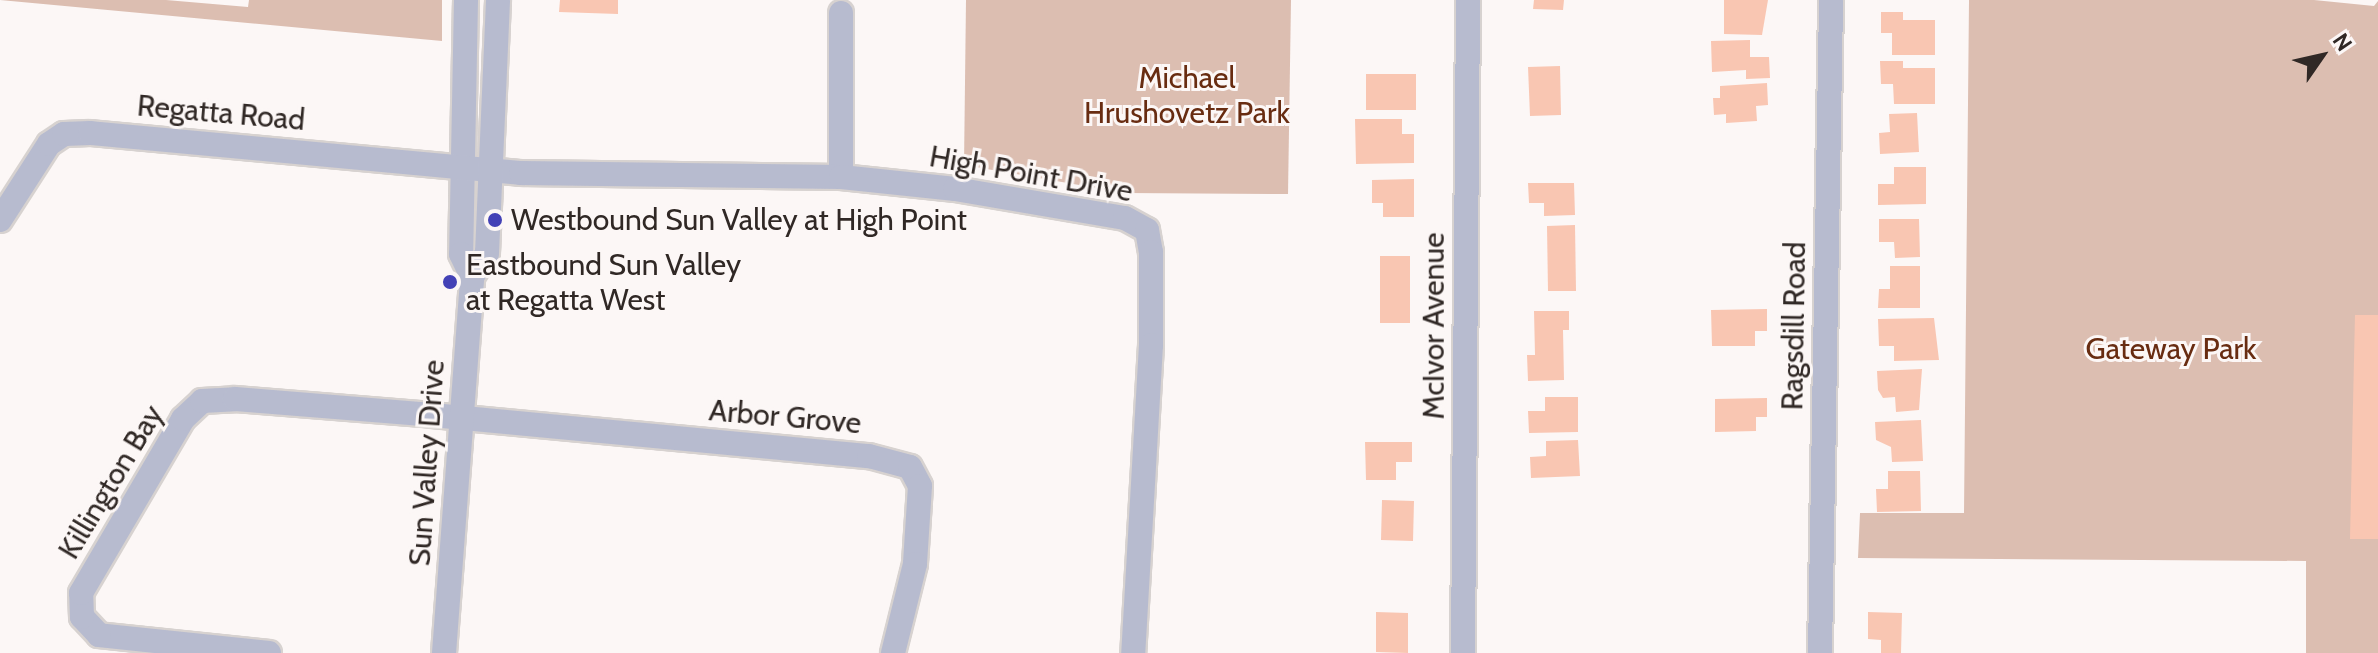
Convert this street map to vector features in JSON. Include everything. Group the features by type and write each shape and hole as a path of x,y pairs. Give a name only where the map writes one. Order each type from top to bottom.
{"street":[{"name":"Sun Valley Drive","path":"444,653 472,277 487,253 466,0"},
{"name":"Sun Valley Drive","path":"479,170 498,0"},
{"name":"McIvor Avenue","path":"1463,653 1468,0"},
{"name":"Ragsdill Road","path":"1820,653 1831,0"},
{"path":"841,13 841,177"},
{"name":"Regatta Road","path":"0,220 49,144 64,134 479,170"},
{"name":"High Point Drive","path":"479,170 841,177 955,189 1105,215 1147,230 1151,345 1133,653"},
{"name":"Killington Bay","path":"269,653 99,635 82,617 81,593 183,419 202,401 235,399 463,418"},
{"name":"Arbor Grove","path":"463,418 869,456 910,467 920,486 915,564 893,653"}],"green space":[{"path":"0,0 166,0 248,7 249,0 442,0 442,41"},
{"name":"Michael Hrushovetz Park","path":"966,0 1291,0 1288,194 1125,193 964,165"},
{"name":"Gateway Park","path":"1969,0 2314,0 2374,6 2378,1 2378,653 2306,653 2306,561 1858,558 1860,513 1964,513"}],"building":[{"path":"560,0 618,0 618,14 559,12"},
{"path":"1534,0 1564,0 1563,10 1533,9"},
{"path":"1724,0 1768,0 1762,35 1724,34"},
{"path":"1881,12 1903,12 1903,20 1935,20 1935,55 1892,55 1892,33 1881,33"},
{"path":"1750,40 1750,57 1769,57 1770,78 1746,79 1746,70 1712,72 1711,41"},
{"path":"1880,61 1903,61 1903,68 1935,68 1935,104 1894,104 1893,84 1881,84"},
{"path":"1560,66 1561,115 1530,116 1528,67"},
{"path":"1366,74 1416,74 1416,110 1366,110"},
{"path":"1767,83 1768,105 1756,106 1757,121 1726,123 1726,114 1714,115 1713,98 1720,98 1720,86"},
{"path":"1917,113 1919,152 1880,154 1879,133 1890,132 1889,114"},
{"path":"1355,119 1402,119 1402,134 1414,134 1414,163 1356,164"},
{"path":"1894,167 1926,167 1926,204 1878,205 1878,184 1894,184"},
{"path":"1414,179 1414,217 1383,217 1383,203 1372,203 1372,180"},
{"path":"1528,183 1574,183 1575,215 1544,216 1544,203 1529,203"},
{"path":"1879,219 1919,219 1920,257 1895,258 1894,242 1879,242"},
{"path":"1575,225 1576,291 1548,291 1547,226"},
{"path":"1380,256 1410,256 1410,323 1380,323"},
{"path":"1890,266 1920,266 1920,308 1878,308 1879,289 1890,289"},
{"path":"1767,309 1767,331 1755,331 1755,346 1712,346 1711,310"},
{"path":"1534,311 1569,311 1569,330 1563,330 1564,380 1528,381 1527,355 1535,355"},
{"path":"2355,315 2378,315 2378,539 2350,539"},
{"path":"1934,318 1939,360 1894,361 1894,346 1879,346 1878,319"},
{"path":"1922,369 1919,410 1896,412 1895,397 1883,398 1878,390 1877,371"},
{"path":"1545,397 1578,397 1578,432 1529,433 1528,411 1545,411"},
{"path":"1767,398 1767,417 1756,417 1756,431 1715,432 1715,399"},
{"path":"1921,420 1923,461 1892,462 1891,447 1876,440 1875,422"},
{"path":"1578,440 1580,476 1531,478 1530,457 1546,456 1546,441"},
{"path":"1365,442 1412,442 1412,462 1396,462 1396,480 1366,480"},
{"path":"1888,471 1920,471 1921,511 1877,512 1876,489 1888,489"},
{"path":"1382,500 1414,501 1413,541 1381,540"},
{"path":"1376,612 1408,613 1408,653 1376,652"},
{"path":"1868,612 1902,613 1901,653 1881,653 1881,640 1868,639"}],"place":[{"name":"Westbound Sun Valley at High Point","path":"495,220"},
{"name":"Eastbound Sun Valley at Regatta West","path":"450,282"}]}
